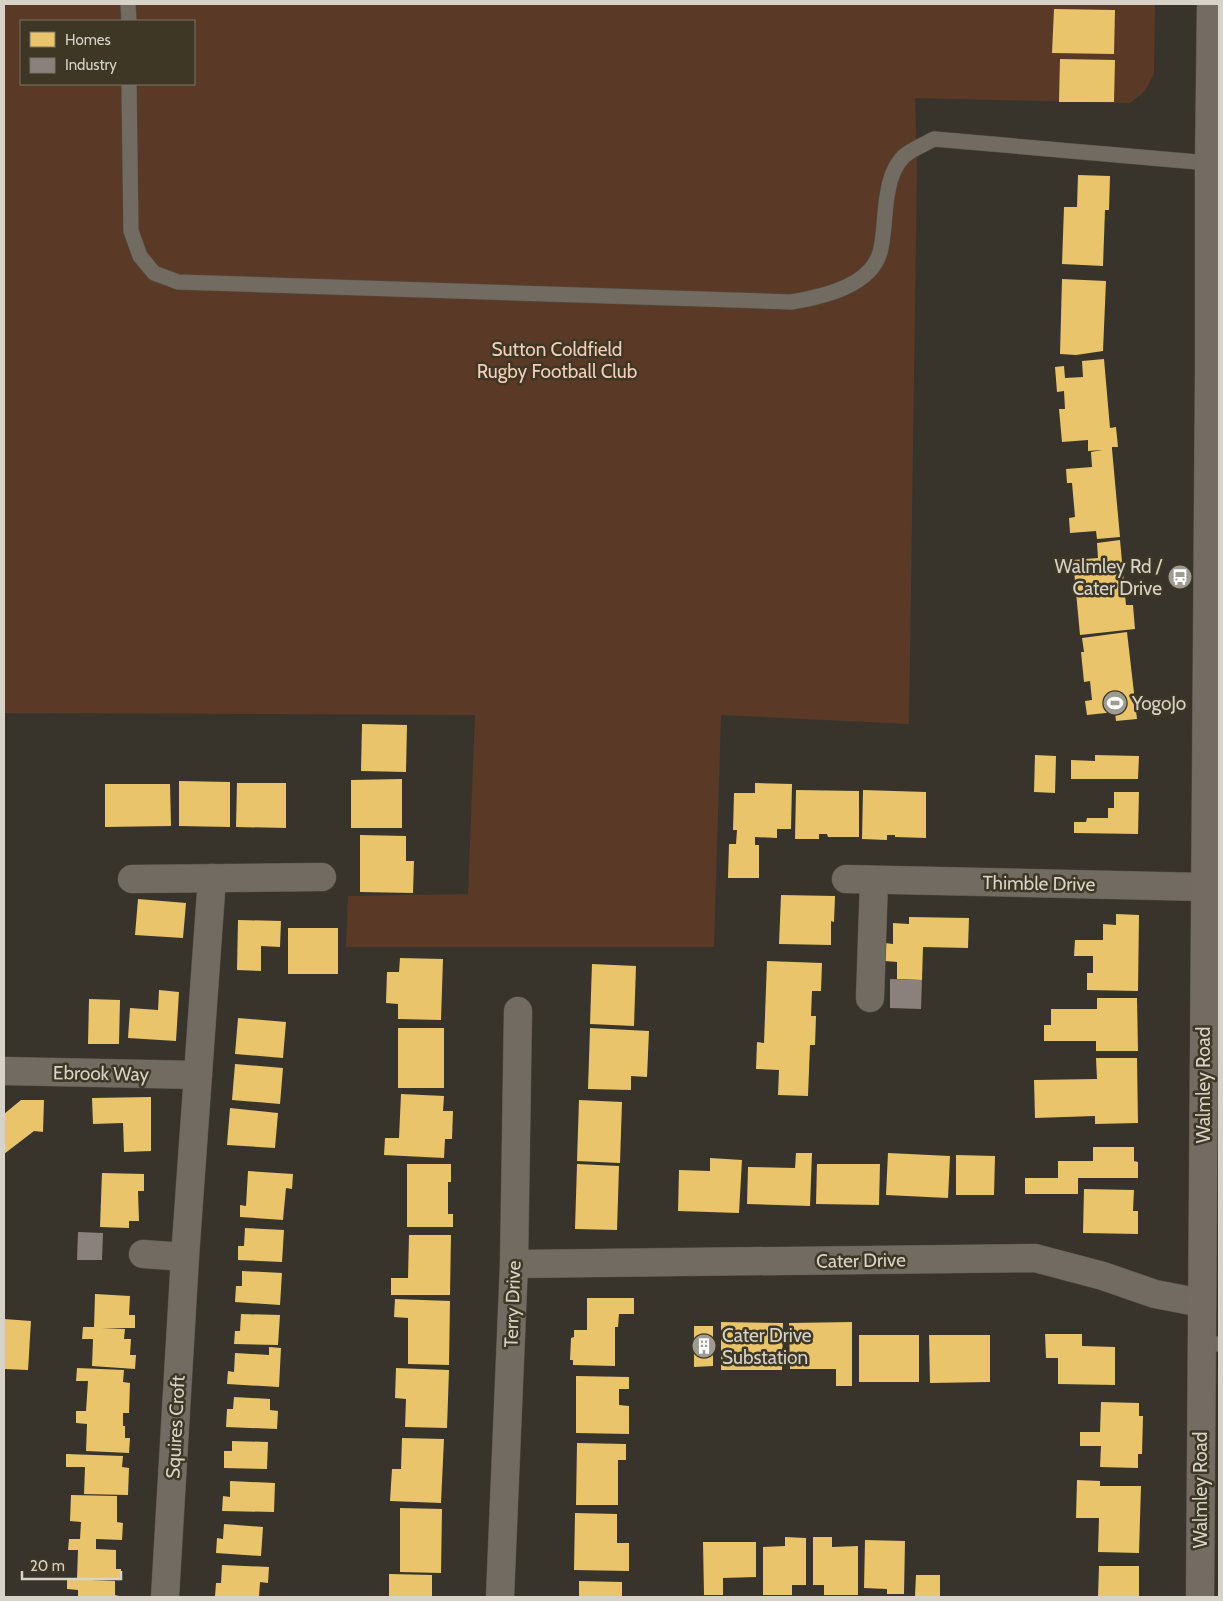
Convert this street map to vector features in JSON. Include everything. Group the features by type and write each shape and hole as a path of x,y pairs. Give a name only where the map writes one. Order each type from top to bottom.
{"main road":[{"name":"Walmley Road","path":"1200,1597 1210,1344 1202,1303 1204,887 1214,372 1209,163 1211,4"}],"street":[{"path":"132,879 322,877"},
{"name":"Squires Croft","path":"165,1597 190,1177 212,878"},
{"name":"Thimble Drive","path":"846,879 1204,887"},
{"path":"870,998 874,880"},
{"name":"Terry Drive","path":"500,1597 514,1264 518,1011"},
{"name":"Ebrook Way","path":"4,1071 198,1075"},
{"path":"143,1254 185,1257"},
{"name":"Cater Drive","path":"514,1264 1035,1258 1103,1276 1155,1294 1202,1303"}],"lane":[{"path":"128,4 129,20"},
{"path":"129,85 130,231 140,256 154,273 178,282 791,302 819,298 851,285 874,266 881,250 890,178 904,156 934,139 1209,163"}],"green space":[{"name":"Sutton Coldfield Rugby Football Club","path":"4,4 1155,4 1154,74 1145,91 1130,103 915,98 917,169 909,724 721,715 714,947 346,947 348,896 468,894 475,715 4,713"}],"building: Homes":[{"path":"1054,9 1115,10 1114,54 1052,53"},
{"path":"1060,59 1115,60 1114,102 1059,102"},
{"path":"1078,175 1110,176 1109,210 1105,210 1103,266 1062,264 1064,207 1077,207"},
{"path":"1062,279 1106,281 1103,351 1076,355 1060,354"},
{"path":"1104,359 1110,428 1116,427 1118,447 1112,447 1112,449 1120,537 1097,539 1096,531 1070,533 1069,518 1075,517 1072,483 1067,483 1066,469 1092,467 1091,452 1102,450 1088,451 1088,440 1062,442 1059,409 1065,409 1064,391 1057,392 1055,367 1064,366 1065,378 1083,377 1082,361"},
{"path":"1120,540 1126,605 1133,605 1135,629 1080,635 1073,560 1098,558 1097,543"},
{"path":"1127,632 1137,719 1116,721 1115,712 1087,715 1085,701 1092,700 1090,681 1084,682 1081,652 1084,652 1082,638"},
{"path":"362,724 407,725 406,772 361,771"},
{"path":"1035,755 1056,756 1055,793 1034,792"},
{"path":"1095,755 1139,756 1138,779 1071,779 1071,760 1095,761"},
{"path":"402,779 402,828 351,828 351,780"},
{"path":"179,781 230,782 230,827 179,826"},
{"path":"237,783 286,783 286,828 236,827"},
{"path":"755,783 792,784 791,829 777,829 777,838 755,837 755,845 759,845 759,878 728,878 729,844 736,844 737,830 733,830 734,793 755,793"},
{"path":"105,784 170,784 171,826 105,827"},
{"path":"796,790 859,791 859,837 828,837 827,834 819,834 819,839 795,839"},
{"path":"863,790 926,792 926,838 887,835 887,840 862,839"},
{"path":"1114,792 1139,792 1138,834 1074,833 1074,822 1086,822 1087,818 1108,818 1108,808 1114,808"},
{"path":"360,835 406,836 406,861 414,861 413,893 360,892"},
{"path":"781,895 835,896 834,922 831,921 831,945 779,944"},
{"path":"138,899 186,903 183,938 135,935"},
{"path":"1116,914 1139,915 1138,991 1087,990 1087,973 1093,973 1093,956 1074,956 1075,940 1103,940 1103,924 1116,925"},
{"path":"909,917 969,918 968,948 923,947 922,980 897,979 897,962 885,961 885,943 893,944 893,923 909,924"},
{"path":"238,920 281,921 280,947 261,946 261,971 237,970"},
{"path":"288,928 338,928 338,974 288,974"},
{"path":"400,958 443,959 441,1020 398,1019 398,1004 386,1003 387,972 399,972"},
{"path":"767,961 822,963 821,991 812,991 811,1016 816,1016 815,1045 810,1045 808,1096 778,1095 779,1070 756,1069 757,1042 764,1043"},
{"path":"592,964 636,966 634,1026 590,1024"},
{"path":"159,990 179,992 176,1041 128,1038 130,1008 158,1010"},
{"path":"1097,998 1137,998 1138,1051 1096,1051 1096,1041 1044,1041 1044,1025 1051,1025 1051,1009 1097,1009"},
{"path":"89,999 120,1000 119,1044 88,1044"},
{"path":"238,1018 286,1022 283,1058 235,1054"},
{"path":"398,1028 444,1028 444,1088 398,1088"},
{"path":"590,1028 649,1031 647,1077 631,1076 631,1090 588,1089"},
{"path":"1096,1058 1137,1058 1138,1123 1095,1124 1095,1116 1035,1118 1034,1080 1097,1079"},
{"path":"235,1064 283,1068 280,1104 232,1100"},
{"path":"401,1094 444,1096 443,1111 453,1111 452,1139 445,1139 444,1158 384,1155 385,1138 399,1138"},
{"path":"151,1097 151,1151 124,1152 123,1123 93,1124 92,1098"},
{"path":"21,1100 44,1100 43,1132 34,1131 4,1154 4,1114"},
{"path":"579,1100 622,1102 620,1163 577,1161"},
{"path":"230,1108 278,1113 275,1148 227,1145"},
{"path":"1093,1147 1134,1147 1134,1161 1138,1162 1138,1178 1078,1178 1078,1194 1025,1194 1025,1178 1058,1178 1058,1161 1093,1161"},
{"path":"796,1153 812,1153 810,1206 747,1204 748,1167 795,1168"},
{"path":"888,1153 950,1156 948,1198 886,1195"},
{"path":"956,1155 995,1156 994,1195 956,1195"},
{"path":"710,1158 742,1160 739,1213 678,1211 679,1170 710,1171"},
{"path":"407,1164 451,1164 451,1182 448,1182 448,1214 453,1214 453,1227 407,1227"},
{"path":"577,1164 619,1166 617,1230 575,1229"},
{"path":"817,1164 880,1164 879,1205 816,1204"},
{"path":"248,1171 293,1174 292,1189 286,1188 283,1220 240,1217 240,1205 246,1206"},
{"path":"102,1173 144,1174 144,1191 138,1191 139,1221 129,1221 129,1228 100,1227"},
{"path":"1084,1189 1134,1190 1133,1211 1138,1211 1138,1234 1083,1233"},
{"path":"245,1228 284,1230 282,1262 238,1260 238,1246 244,1246"},
{"path":"409,1235 451,1235 450,1295 391,1295 391,1278 408,1278"},
{"path":"242,1271 282,1273 280,1305 235,1302 236,1286 242,1286"},
{"path":"95,1294 130,1296 129,1315 135,1315 135,1328 102,1328 125,1329 124,1339 131,1339 130,1355 136,1355 135,1369 92,1366 93,1339 82,1339 83,1327 94,1327"},
{"path":"587,1298 634,1298 634,1314 619,1314 618,1327 615,1327 615,1366 573,1365 573,1360 570,1360 571,1338 574,1337 574,1330 587,1330"},
{"path":"395,1299 450,1301 449,1365 408,1364 408,1318 394,1317"},
{"path":"241,1314 280,1315 278,1345 234,1344 235,1331 240,1331"},
{"path":"4,1319 31,1321 28,1370 4,1369"},
{"path":"721,1322 783,1323 782,1370 721,1370"},
{"path":"852,1322 852,1386 836,1386 836,1369 790,1369 789,1323"},
{"name":"Cater Drive Substation","path":"694,1326 713,1326 713,1366 694,1367"},
{"path":"1045,1334 1082,1334 1082,1346 1115,1347 1115,1385 1058,1384 1058,1358 1046,1358"},
{"path":"859,1335 919,1335 919,1382 859,1382"},
{"path":"929,1335 990,1335 990,1382 930,1383"},
{"path":"269,1347 281,1348 279,1387 227,1384 228,1371 234,1372 235,1353 269,1355"},
{"path":"77,1368 124,1370 123,1382 130,1383 129,1413 123,1413 125,1438 130,1438 129,1453 86,1451 87,1424 76,1423 76,1411 86,1411 88,1381 76,1381"},
{"path":"396,1368 449,1370 447,1428 405,1427 406,1399 395,1398"},
{"path":"576,1376 629,1377 629,1389 619,1389 619,1405 629,1406 629,1434 576,1433"},
{"path":"234,1397 270,1399 270,1410 278,1411 277,1429 226,1427 227,1409 233,1409"},
{"path":"1101,1402 1139,1403 1139,1416 1143,1416 1142,1454 1138,1454 1138,1468 1100,1467 1101,1446 1080,1446 1080,1432 1100,1432"},
{"path":"402,1438 444,1439 441,1503 390,1501 392,1469 401,1469"},
{"path":"232,1441 268,1442 267,1469 224,1468 224,1451 232,1451"},
{"path":"577,1443 626,1444 626,1460 618,1460 618,1505 576,1505"},
{"path":"66,1454 123,1456 122,1467 129,1468 128,1495 84,1494 85,1467 66,1467"},
{"path":"1077,1480 1100,1481 1100,1486 1141,1486 1139,1553 1098,1552 1099,1518 1076,1518"},
{"path":"230,1481 275,1483 274,1512 222,1511 223,1496 230,1497"},
{"path":"71,1495 117,1496 117,1522 123,1523 122,1540 96,1539 96,1549 116,1550 116,1569 121,1569 121,1580 77,1578 78,1550 68,1550 69,1539 80,1539 81,1522 70,1521"},
{"path":"400,1508 442,1509 441,1573 400,1572"},
{"path":"575,1513 617,1514 617,1543 629,1543 629,1571 574,1570"},
{"path":"224,1524 263,1527 261,1556 216,1553 217,1538 223,1539"},
{"path":"785,1537 806,1538 806,1585 792,1585 792,1595 763,1595 763,1547 785,1546"},
{"path":"813,1537 832,1537 832,1547 858,1546 858,1595 824,1595 824,1585 813,1585"},
{"path":"865,1540 905,1541 904,1594 887,1594 887,1589 864,1588"},
{"path":"703,1542 756,1542 756,1577 723,1578 723,1595 704,1595"},
{"path":"222,1565 269,1567 268,1583 260,1582 259,1597 215,1596 216,1583 221,1583"},
{"path":"1099,1566 1139,1566 1139,1597 1098,1597"},
{"path":"389,1574 432,1575 432,1597 389,1597"},
{"path":"916,1575 940,1575 940,1596 915,1596"},
{"path":"67,1579 115,1581 115,1595 119,1597 78,1597 78,1590 67,1589"},
{"path":"579,1581 622,1582 622,1597 579,1597"}],"building: Industry":[{"path":"890,979 922,980 921,1009 890,1008"},
{"path":"78,1232 103,1233 102,1260 77,1260"}],"place":[{"name":"Walmley Rd / Cater Drive","path":"1180,577"},
{"name":"YogoJo","path":"1115,703"},
{"name":"Cater Drive Substation","path":"704,1346"}]}
